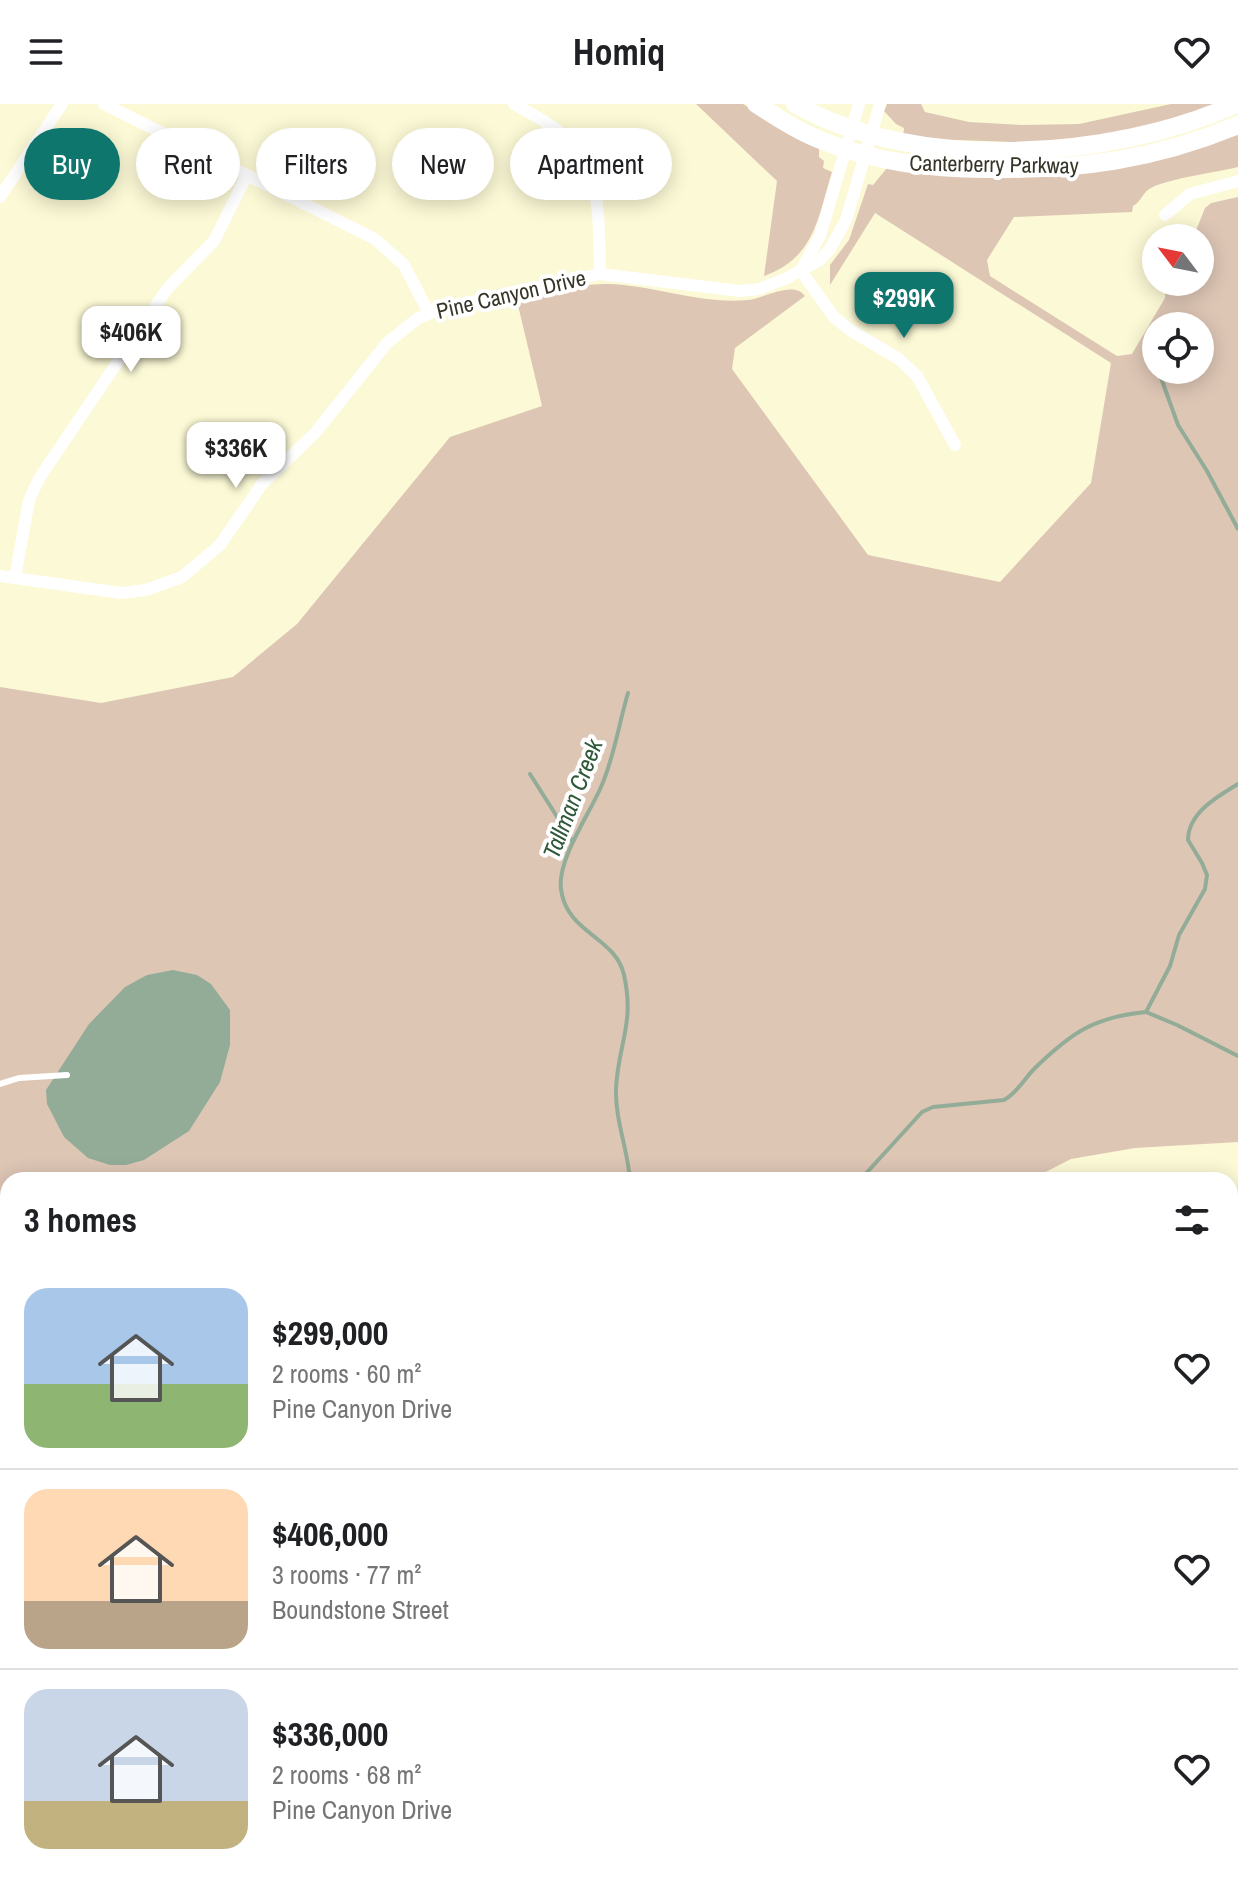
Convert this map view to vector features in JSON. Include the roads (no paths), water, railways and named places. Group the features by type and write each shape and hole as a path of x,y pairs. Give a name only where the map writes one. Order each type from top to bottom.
{"street":[{"path":"0,197 62,104"},
{"path":"104,104 386,246 404,265 429,313"},
{"path":"514,104 559,131 585,162 597,201 600,274"},
{"name":"Canterberry Parkway","path":"756,104 811,136 846,150 937,168 1071,168 1121,161 1163,152 1238,125"},
{"name":"Canterberry Parkway","path":"795,104 822,119 870,136 948,148 1075,147 1123,141 1163,131 1236,104"},
{"path":"859,104 820,236 801,271 834,317 899,359 917,376 955,445"},
{"name":"Pine Canyon Drive","path":"0,576 121,593 146,590 182,577 220,545 262,484 315,433 387,343 429,313 600,274 740,291 772,284 801,271 826,255 843,227 880,104"},
{"path":"15,578 29,500 40,477 167,289 214,241 247,175"},
{"path":"1165,215 1190,194 1238,181"}],"lane":[{"path":"0,1084 19,1078 67,1075"}],"waterway":[{"path":"1163,384 1178,425 1238,529"},
{"name":"Tallman Creek","path":"628,693 606,776 569,851 561,877 561,889 572,916 611,952 624,975 628,1007 617,1073 616,1101 629,1172"},
{"path":"530,774 573,842"},
{"path":"867,1172 922,1112 933,1107 1004,1100 1072,1036 1112,1018 1146,1012 1170,966 1179,935 1205,889 1207,875 1188,840 1189,830 1206,806 1238,784"},
{"path":"1146,1012 1238,1056"}]}
